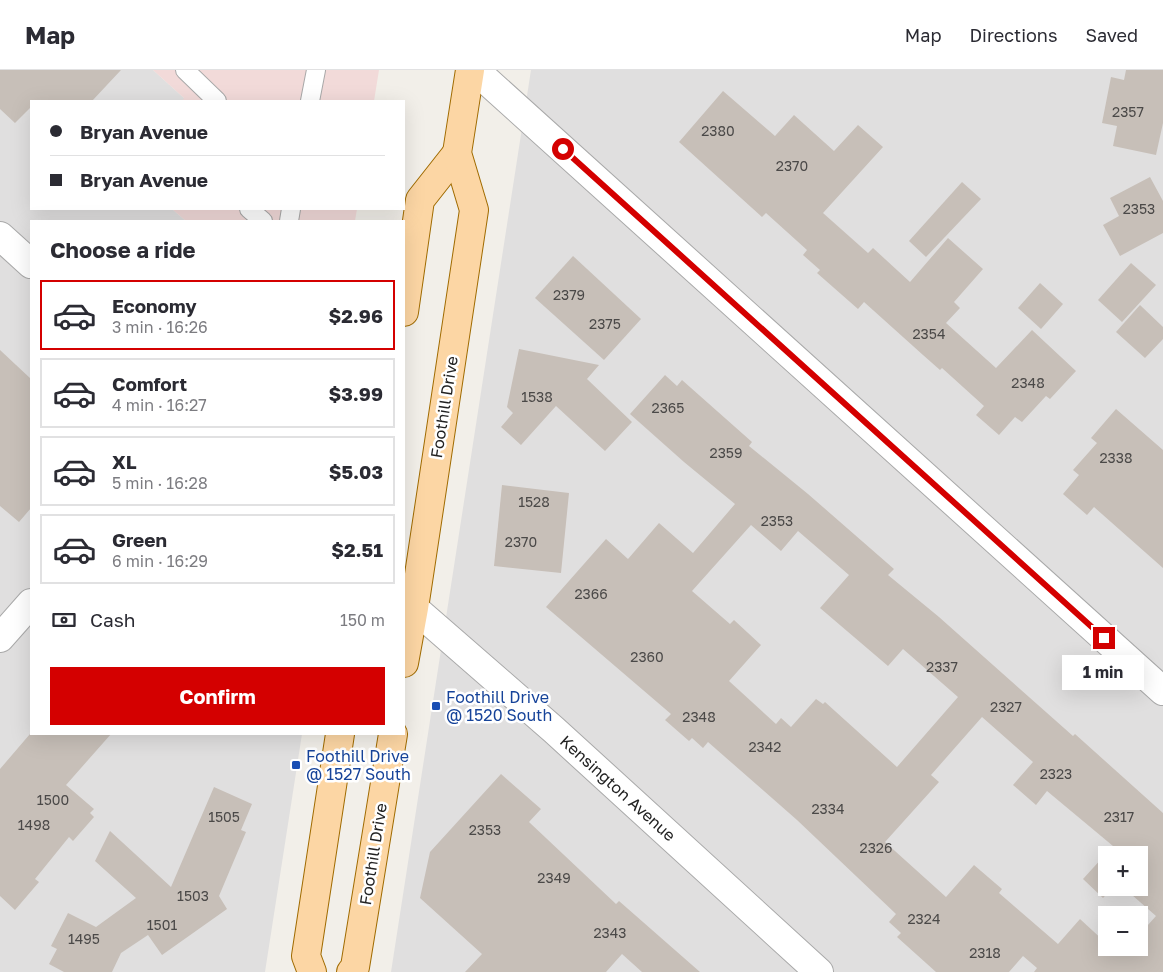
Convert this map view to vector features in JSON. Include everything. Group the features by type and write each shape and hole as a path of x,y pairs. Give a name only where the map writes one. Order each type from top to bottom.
{"main road":[{"name":"Foothill Drive","path":"405,658 474,210 456,153 470,70"},
{"name":"Foothill Drive","path":"405,305 420,200 456,153"},
{"path":"312,972 306,956 340,735"},
{"name":"Foothill Drive","path":"351,972 355,967 393,735"}],"street":[{"path":"475,70 1163,691"},
{"path":"0,236 30,263"},
{"path":"0,638 30,604"},
{"name":"Kensington Avenue","path":"414,608 554,730 819,972"}],"lane":[{"path":"185,70 215,100"},
{"path":"310,100 316,70"},
{"path":"250,210 262,220"}],"shaded area":[{"path":"0,70 153,70 185,99 30,100 30,210 173,210 185,220 30,220 30,735 302,735 265,972 0,972"},
{"path":"153,70 379,70 374,100 183,100 184,98"},
{"path":"531,70 1163,70 1163,972 391,972"},
{"path":"173,210 357,210 355,220 185,220"}],"building":[{"path":"0,70 121,70 93,100 30,100 30,108 15,123 0,109"},
{"path":"1126,70 1163,70 1163,123 1156,155 1113,146 1117,126 1102,123 1111,77 1124,80"},
{"path":"723,91 775,136 794,115 834,151 858,125 883,147 823,213 868,253 873,248 910,282 948,238 983,269 954,302 960,308 946,323 996,368 1032,330 1076,371 1050,399 1046,396 1022,422 1015,417 999,435 976,415 984,406 942,368 940,370 864,302 858,309 817,273 820,270 803,255 807,250 766,213 762,217 679,142"},
{"path":"1150,177 1163,201 1163,233 1120,256 1103,225 1119,216 1110,198"},
{"path":"962,182 981,199 926,257 909,241"},
{"path":"573,256 641,319 604,360 535,298"},
{"path":"1131,263 1156,285 1122,322 1098,300"},
{"path":"1040,283 1063,304 1041,329 1018,308"},
{"path":"1140,305 1163,327 1163,339 1145,358 1116,332"},
{"path":"519,349 599,365 587,379 632,422 605,451 556,406 521,445 501,427 513,413 507,407"},
{"path":"0,350 30,378 30,509 19,522 0,506"},
{"path":"665,375 677,386 682,380 752,442 749,446 808,494 894,569 888,575 939,617 1073,736 1075,734 1163,813 1163,972 1034,972 1037,968 1023,956 1009,972 936,972 897,937 901,933 889,922 896,914 797,820 708,742 703,748 692,738 689,741 665,720 671,714 546,607 606,539 628,559 659,523 693,553 735,504 630,414","holes":["751,525 781,551 798,531 849,575 820,608 888,666 903,649 958,697 897,767 825,702 823,704 816,699 791,727 781,718 776,724 729,681 761,645 734,620 730,624 692,591","982,717 1033,762 1013,785 1036,805 1047,791 1113,846 1148,846 1148,896 1133,896 1145,906 1148,906 1148,909 1156,916 1148,925 1148,956 1098,956 1098,936 1080,919 1058,944 999,893 1002,889 974,865 946,897 885,842 939,782 931,775"]},
{"path":"1116,409 1163,450 1163,568 1094,507 1087,515 1063,494 1079,475 1073,470 1097,443 1091,438"},
{"path":"502,485 569,493 561,573 494,566"},
{"path":"30,734 110,735 66,785 94,809 90,813 94,817 73,841 69,837 35,879 39,882 15,910 0,896 0,769"},
{"path":"501,774 541,809 529,822 616,904 619,901 700,972 642,972 622,954 606,972 465,972 482,954 420,898 430,852"},
{"path":"214,787 252,804 241,830 246,832 219,896 227,909 162,955 148,935 121,953 112,972 64,972 49,964 57,949 51,946 68,913 96,927 136,898 95,861 110,831 171,887"},
{"path":"1098,862 1098,893 1083,879"}],"place":[{"name":"Foothill Drive @ 1520 South","path":"436,706"},
{"name":"Foothill Drive @ 1527 South","path":"296,765"}],"route":[{"path":"563,149 1104,638"}]}
